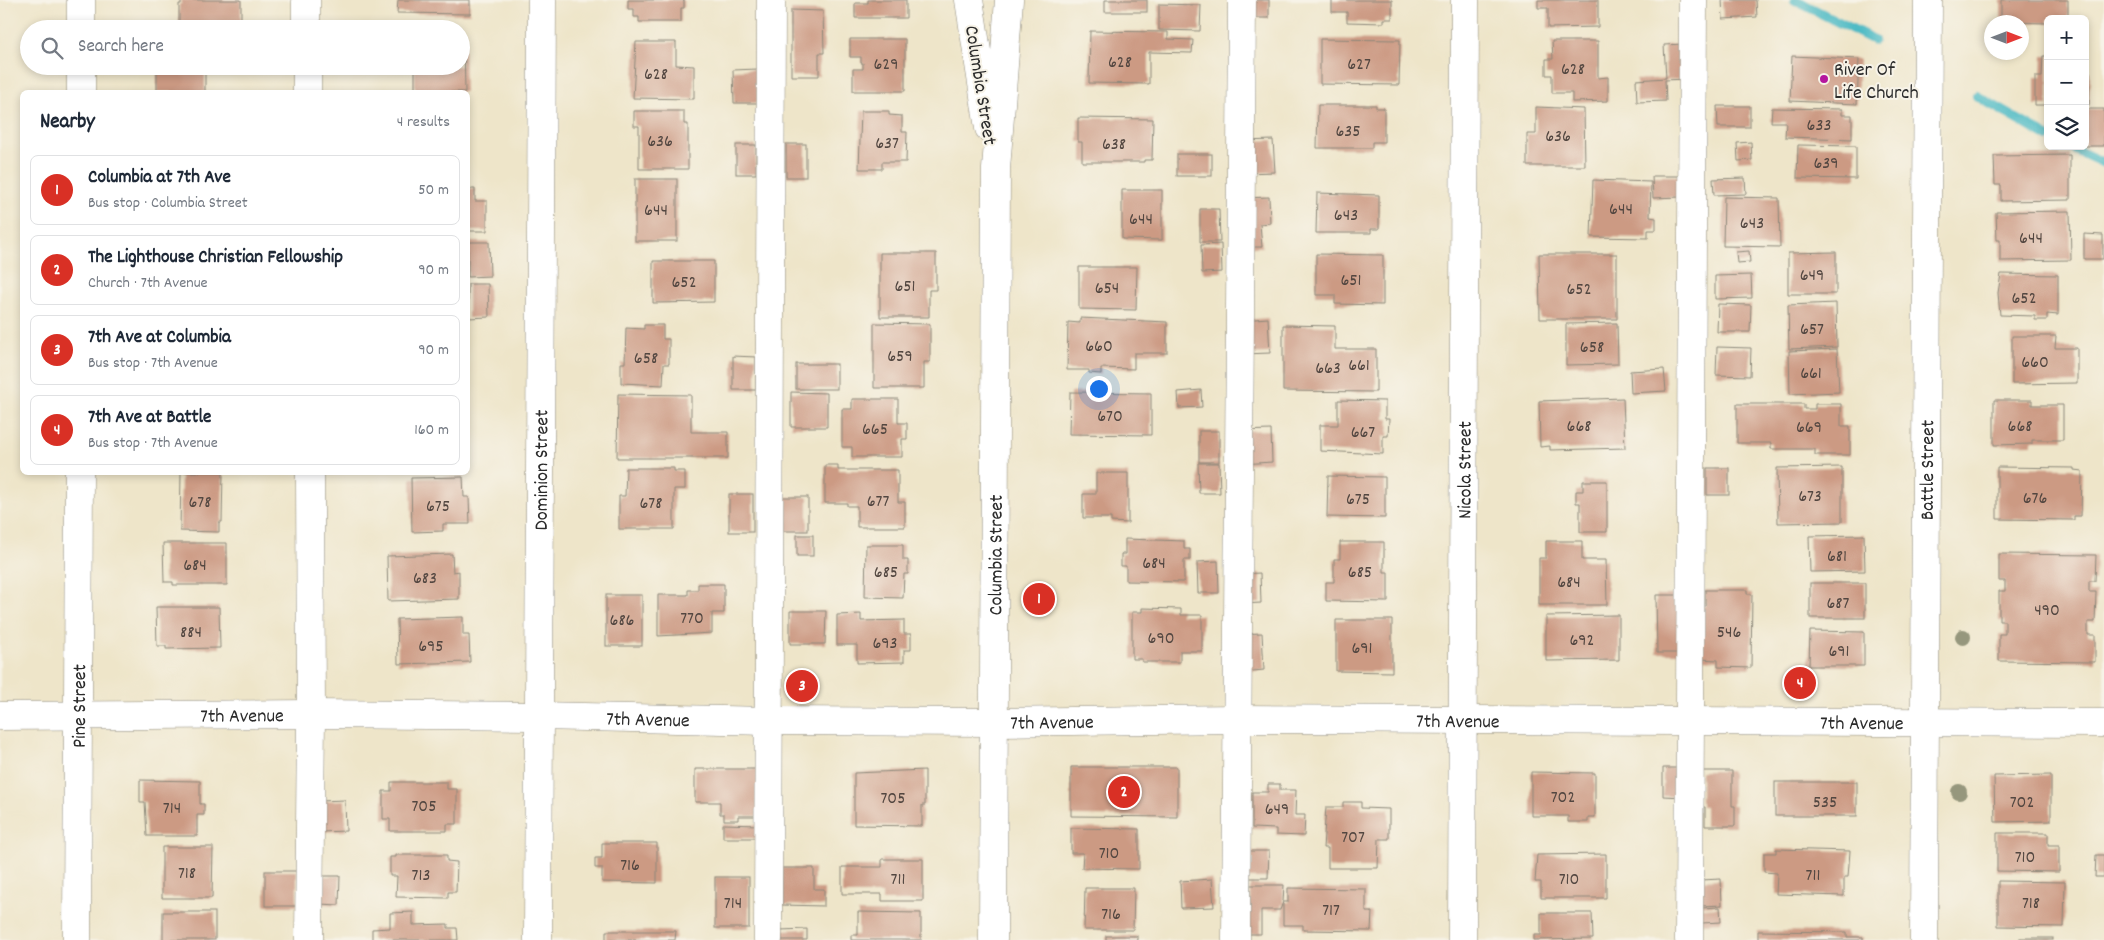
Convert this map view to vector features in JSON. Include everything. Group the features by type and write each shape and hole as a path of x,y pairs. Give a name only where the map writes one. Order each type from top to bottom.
{"street":[{"path":"81,0 81,20"},
{"path":"306,0 306,20"},
{"name":"Dominion Street","path":"538,940 542,0"},
{"path":"768,940 771,0"},
{"name":"Columbia Street","path":"969,0 996,169"},
{"name":"Columbia Street","path":"993,940 996,169 1009,0"},
{"path":"1236,940 1242,0"},
{"name":"Nicola Street","path":"1462,940 1465,0"},
{"path":"1689,940 1693,0"},
{"name":"Battle Street","path":"1924,940 1928,0"},
{"path":"80,90 81,75"},
{"path":"307,75 307,90"},
{"name":"Pine Street","path":"77,940 79,475"},
{"path":"309,940 311,714 310,475"},
{"name":"7th Avenue","path":"0,716 311,714 769,721 994,722 1237,719 2104,723"}],"building":[{"path":"181,0 241,0 241,20 179,20 179,4 181,4"},
{"path":"398,0 470,0 470,14 397,13"},
{"path":"628,0 684,0 684,8 681,8 681,22 639,22 639,17 634,17 634,9 628,9"},
{"path":"868,0 906,0 906,18 855,18 855,3 868,3"},
{"path":"1105,0 1147,0 1147,12 1105,12"},
{"path":"1248,0 1269,0 1269,18 1248,18"},
{"path":"1332,0 1392,0 1392,19 1384,19 1384,23 1347,22 1347,12 1332,12"},
{"path":"1538,0 1598,0 1598,27 1548,28 1548,8 1538,8"},
{"path":"1722,0 1756,0 1757,17 1723,19"},
{"path":"2001,0 2068,0 2068,15 2044,15 2044,23 2029,23 2029,15 2001,15"},
{"path":"1159,4 1201,5 1200,31 1159,30"},
{"path":"791,10 823,11 824,53 819,53 819,76 791,76"},
{"path":"1090,31 1168,32 1168,39 1193,40 1192,53 1149,52 1149,84 1089,83"},
{"path":"850,39 905,39 905,91 853,91 853,69 863,69 863,63 861,63 861,57 850,57"},
{"path":"1320,39 1400,40 1399,85 1320,84"},
{"path":"1552,41 1598,41 1598,78 1608,77 1608,101 1572,102 1572,93 1552,93 1552,75 1546,75 1546,59 1553,59"},
{"path":"636,42 676,42 676,65 694,66 694,99 633,98"},
{"path":"1684,44 1686,79 1665,80 1666,101 1637,102 1636,80 1666,78 1664,45"},
{"path":"1792,56 1859,59 1857,104 1790,101"},
{"path":"2044,56 2044,105 2035,105 2035,77 2042,77"},
{"path":"758,69 759,103 734,103 733,70"},
{"path":"2089,72 2090,72 2089,105"},
{"path":"157,75 205,75 205,90 157,90"},
{"path":"415,75 465,75 465,90 415,90"},
{"path":"1318,105 1376,105 1376,108 1384,108 1384,142 1372,142 1372,148 1317,148"},
{"path":"1717,106 1750,106 1750,127 1718,127"},
{"path":"1536,107 1584,109 1585,166 1527,166 1527,134 1536,134"},
{"path":"1772,108 1842,109 1842,115 1852,115 1852,139 1785,137 1786,122 1771,122"},
{"path":"2089,109 2104,109 2104,146 2089,146"},
{"path":"634,111 684,111 684,124 688,124 688,169 639,169 639,126 634,126"},
{"path":"861,111 889,111 889,115 902,116 902,132 907,132 906,162 882,162 882,169 859,169"},
{"path":"1078,118 1153,119 1152,160 1144,160 1144,162 1082,162 1082,142 1078,142"},
{"path":"1273,140 1275,172 1245,173 1244,141"},
{"path":"1751,142 1752,160 1738,161 1737,143"},
{"path":"786,144 806,144 806,177 786,177"},
{"path":"736,145 756,145 756,174 736,174"},
{"path":"1798,145 1856,146 1856,179 1797,178"},
{"path":"1177,154 1212,154 1212,176 1177,176"},
{"path":"2070,155 2070,200 2001,201 2001,185 1995,185 1994,156"},
{"path":"1652,176 1679,176 1680,197 1653,198"},
{"path":"1745,178 1746,194 1714,195 1713,179"},
{"path":"635,179 677,179 677,241 635,241"},
{"path":"1593,180 1651,182 1650,217 1656,218 1656,230 1648,230 1648,238 1591,237"},
{"path":"470,189 475,189 475,201 487,201 487,231 470,231"},
{"path":"1122,190 1162,190 1162,240 1122,239"},
{"path":"1317,193 1379,195 1379,229 1371,229 1371,233 1316,233"},
{"path":"1269,197 1270,223 1260,224 1262,247 1246,247 1244,198"},
{"path":"1724,197 1779,198 1780,247 1723,246"},
{"path":"1200,209 1219,209 1220,242 1200,242"},
{"path":"2070,211 2071,260 2000,261 2000,240 1997,240 1996,212"},
{"path":"2084,234 2103,235 2103,259 2084,259"},
{"path":"470,242 489,242 490,276 470,277"},
{"path":"1221,244 1222,272 1202,273 1201,245"},
{"path":"1749,251 1750,262 1737,263 1736,252"},
{"path":"1836,252 1836,294 1788,294 1788,253"},
{"path":"880,253 936,253 936,290 929,290 929,317 880,317"},
{"path":"1316,254 1383,255 1383,305 1335,304 1335,295 1316,295"},
{"path":"1539,254 1617,254 1617,319 1540,319"},
{"path":"653,261 714,261 714,302 653,303"},
{"path":"1079,267 1137,267 1136,310 1079,309"},
{"path":"2001,274 2058,275 2058,315 2047,314 2047,320 2035,320 2035,316 2000,315 1998,293"},
{"path":"1751,275 1752,298 1715,299 1715,276"},
{"path":"470,284 488,284 489,317 470,318"},
{"path":"1836,303 1837,347 1789,349 1788,305"},
{"path":"1718,304 1751,305 1750,332 1717,332"},
{"path":"1080,318 1167,322 1167,353 1134,353 1134,369 1101,368 1101,374 1089,373 1089,370 1067,370 1068,322 1080,323"},
{"path":"1268,318 1270,353 1244,354 1242,320"},
{"path":"874,323 930,324 930,362 924,362 924,388 874,388"},
{"path":"1617,323 1618,364 1566,365 1566,324"},
{"path":"644,325 663,325 663,339 669,339 669,364 664,364 663,385 621,383 621,363 625,363 626,328 644,329"},
{"path":"1283,325 1335,326 1335,349 1376,349 1376,392 1283,391"},
{"path":"2012,336 2056,336 2055,348 2077,348 2077,383 2012,384"},
{"path":"1717,347 1751,348 1750,376 1716,375"},
{"path":"1837,349 1839,392 1790,394 1789,351"},
{"path":"733,356 756,357 756,390 733,390"},
{"path":"796,364 837,364 837,389 796,389"},
{"path":"1664,369 1666,391 1631,393 1630,371"},
{"path":"1201,390 1202,407 1179,408 1178,392"},
{"path":"791,392 827,393 827,427 791,427"},
{"path":"1070,392 1151,393 1151,435 1069,434"},
{"path":"618,394 691,395 691,432 728,432 728,458 617,458"},
{"path":"1623,398 1625,448 1550,450 1550,446 1540,447 1539,401"},
{"path":"852,399 898,399 898,423 907,423 907,439 902,439 902,457 852,457 852,447 842,447 842,409 852,409"},
{"path":"1338,400 1385,401 1385,419 1389,419 1388,436 1383,436 1383,454 1320,451 1320,425 1338,425"},
{"path":"1994,400 2032,400 2032,405 2063,405 2063,440 2032,440 2032,444 1994,445"},
{"path":"1737,404 1804,404 1804,409 1815,409 1815,404 1841,404 1841,426 1850,426 1850,455 1815,455 1815,449 1771,449 1771,443 1737,443"},
{"path":"1271,430 1272,462 1242,464 1241,431"},
{"path":"1199,431 1219,431 1219,462 1199,462"},
{"path":"1198,463 1219,463 1220,493 1199,493"},
{"path":"825,465 838,465 838,470 898,470 898,502 905,502 905,527 857,527 857,506 847,506 847,503 825,503"},
{"path":"1842,467 1842,522 1778,523 1777,468"},
{"path":"1997,467 2074,468 2074,470 2082,471 2081,516 2074,516 2074,520 1997,519"},
{"path":"626,468 674,468 674,471 685,471 685,489 674,489 674,529 619,529 619,496 625,496"},
{"path":"1707,468 1729,468 1729,495 1707,495"},
{"path":"1096,473 1128,473 1128,523 1111,522 1111,518 1083,518 1083,494 1096,494"},
{"path":"181,475 223,475 222,522 219,522 219,532 180,531"},
{"path":"1328,476 1385,477 1385,518 1327,517"},
{"path":"463,477 464,497 469,497 470,524 443,524 443,531 412,532 411,478"},
{"path":"1583,481 1607,481 1607,532 1580,532 1580,503 1576,503 1576,491 1583,491"},
{"path":"729,494 753,494 753,532 729,532"},
{"path":"783,497 808,497 808,531 783,531"},
{"path":"797,535 813,535 813,556 797,556"},
{"path":"1864,535 1865,571 1810,572 1809,536"},
{"path":"1125,539 1184,541 1184,549 1190,549 1190,560 1184,560 1184,582 1126,581 1126,566 1121,566 1121,554 1125,554"},
{"path":"1546,541 1582,541 1582,560 1606,560 1607,605 1539,605 1539,558 1546,558"},
{"path":"1340,542 1384,542 1384,572 1388,572 1388,602 1326,601 1326,582 1334,582 1334,559 1340,559"},
{"path":"163,543 227,543 227,585 173,585 173,582 164,582"},
{"path":"866,545 903,545 903,560 908,560 908,574 904,574 903,598 865,597"},
{"path":"452,554 453,572 459,571 459,599 388,601 387,556"},
{"path":"1999,554 2096,555 2095,581 2089,581 2089,592 2096,592 2095,622 2088,622 2088,635 2095,635 2095,662 1999,661 1999,634 2005,634 2005,621 1999,621 1999,591 2005,591 2005,581 1999,581"},
{"path":"1218,561 1219,593 1198,593 1197,562"},
{"path":"1260,573 1261,603 1243,604 1241,574"},
{"path":"1810,583 1865,583 1865,618 1810,618"},
{"path":"698,584 724,584 724,613 712,613 712,633 658,636 658,595 688,595 688,590 698,590"},
{"path":"1705,590 1747,590 1747,594 1752,594 1751,668 1718,667 1718,660 1700,659 1701,606 1705,606"},
{"path":"606,595 642,595 642,646 606,646"},
{"path":"1656,595 1682,595 1683,653 1657,653"},
{"path":"156,607 219,607 220,648 166,649 166,646 157,646"},
{"path":"1142,608 1181,609 1181,615 1202,615 1202,651 1180,651 1180,662 1142,662 1142,659 1132,659 1132,612 1142,612"},
{"path":"790,611 826,611 825,644 790,644"},
{"path":"861,614 861,621 904,620 904,634 911,634 911,650 904,650 904,662 857,663 857,645 837,645 837,615"},
{"path":"1619,615 1619,660 1546,661 1546,616"},
{"path":"463,617 463,635 469,635 470,662 398,664 397,619"},
{"path":"1336,620 1392,620 1392,672 1336,671"},
{"path":"1810,631 1864,632 1864,666 1809,666"},
{"path":"1262,633 1264,670 1241,672 1239,634"},
{"path":"1071,767 1177,767 1177,817 1071,816"},
{"path":"1663,768 1685,768 1684,797 1663,796"},
{"path":"695,769 759,769 759,816 738,816 738,820 724,820 724,814 720,814 720,802 695,802"},
{"path":"925,770 925,805 922,805 922,826 854,825 854,773"},
{"path":"1701,771 1732,771 1732,806 1735,806 1735,826 1705,826 1705,807 1701,807"},
{"path":"1531,772 1595,773 1595,817 1588,817 1588,822 1568,822 1568,816 1531,816"},
{"path":"2051,775 2051,821 1995,822 1994,776"},
{"path":"140,780 200,781 200,804 204,804 204,815 197,815 197,836 147,836 145,802 140,802"},
{"path":"391,782 447,782 447,789 457,789 457,824 447,824 447,831 390,831 390,819 383,819 383,791 391,791"},
{"path":"1775,782 1857,782 1857,816 1775,816"},
{"path":"1268,784 1280,784 1280,790 1296,790 1295,815 1305,815 1304,836 1276,835 1276,829 1252,828 1252,792 1268,792"},
{"path":"345,800 346,831 320,832 320,801"},
{"path":"1343,802 1361,802 1361,808 1389,809 1389,839 1379,839 1378,868 1328,868 1328,848 1323,848 1326,807 1343,807"},
{"path":"723,824 759,825 758,838 723,838"},
{"path":"1071,828 1139,829 1139,869 1082,868 1083,853 1071,853"},
{"path":"1997,833 2048,833 2048,845 2059,845 2059,872 1997,871"},
{"path":"602,843 657,843 657,883 602,882 602,868 595,868 595,858 602,858"},
{"path":"162,847 213,847 212,898 162,898"},
{"path":"1776,849 1850,851 1848,877 1844,877 1844,896 1776,894 1777,873 1764,872 1764,853 1776,853"},
{"path":"1243,851 1269,851 1268,878 1242,878"},
{"path":"1606,854 1606,898 1541,898 1541,882 1535,882 1537,855"},
{"path":"396,855 447,855 447,861 457,862 456,892 448,892 448,898 396,897 397,876 390,876 390,857 396,857"},
{"path":"2096,855 2104,855 2104,877 2095,877"},
{"path":"882,859 923,859 923,901 882,901 882,894 842,894 842,867 882,867"},
{"path":"782,868 814,868 814,889 824,889 824,906 782,905"},
{"path":"265,871 297,871 297,906 265,906"},
{"path":"320,876 340,876 339,905 319,904"},
{"path":"715,877 749,877 749,928 715,928"},
{"path":"1212,879 1214,907 1181,908 1180,881"},
{"path":"1721,879 1722,905 1701,906 1701,880"},
{"path":"1998,881 2065,882 2064,927 1998,926"},
{"path":"1250,885 1284,885 1283,902 1280,910 1261,910 1261,934 1243,934 1243,907 1250,907"},
{"path":"1085,888 1134,888 1133,930 1084,930"},
{"path":"1288,888 1366,889 1366,912 1372,912 1371,931 1303,930 1303,925 1283,925 1283,902 1288,902"},
{"path":"1720,907 1721,922 1702,923 1701,908"},
{"path":"163,912 215,912 215,940 163,940"},
{"path":"413,912 413,925 448,924 448,928 457,928 458,940 372,940 372,929 390,928 390,913"},
{"path":"858,912 921,913 921,940 851,940 851,935 858,935"},
{"path":"1541,913 1592,913 1593,939 1534,940 1534,935 1541,935"},
{"path":"807,929 807,940 780,940 780,930"},
{"path":"606,931 676,931 675,940 606,940"},
{"path":"1758,931 1847,932 1847,937 1863,937 1863,940 1758,940"},
{"path":"1106,936 1137,936 1137,940 1106,940"},
{"path":"2020,938 2053,938 2053,940 2020,940"}],"waterway":[{"path":"1795,0 1874,40"},
{"path":"1977,96 2044,135"},
{"path":"2076,150 2104,163"}],"place":[{"name":"River Of Life Church","path":"1824,79"},
{"name":"Columbia at 7th Ave","path":"1039,599"},
{"name":"7th Ave at Battle","path":"1800,683"},
{"name":"7th Ave at Columbia","path":"802,686"},
{"name":"The Lighthouse Christian Fellowship","path":"1124,792"}]}
